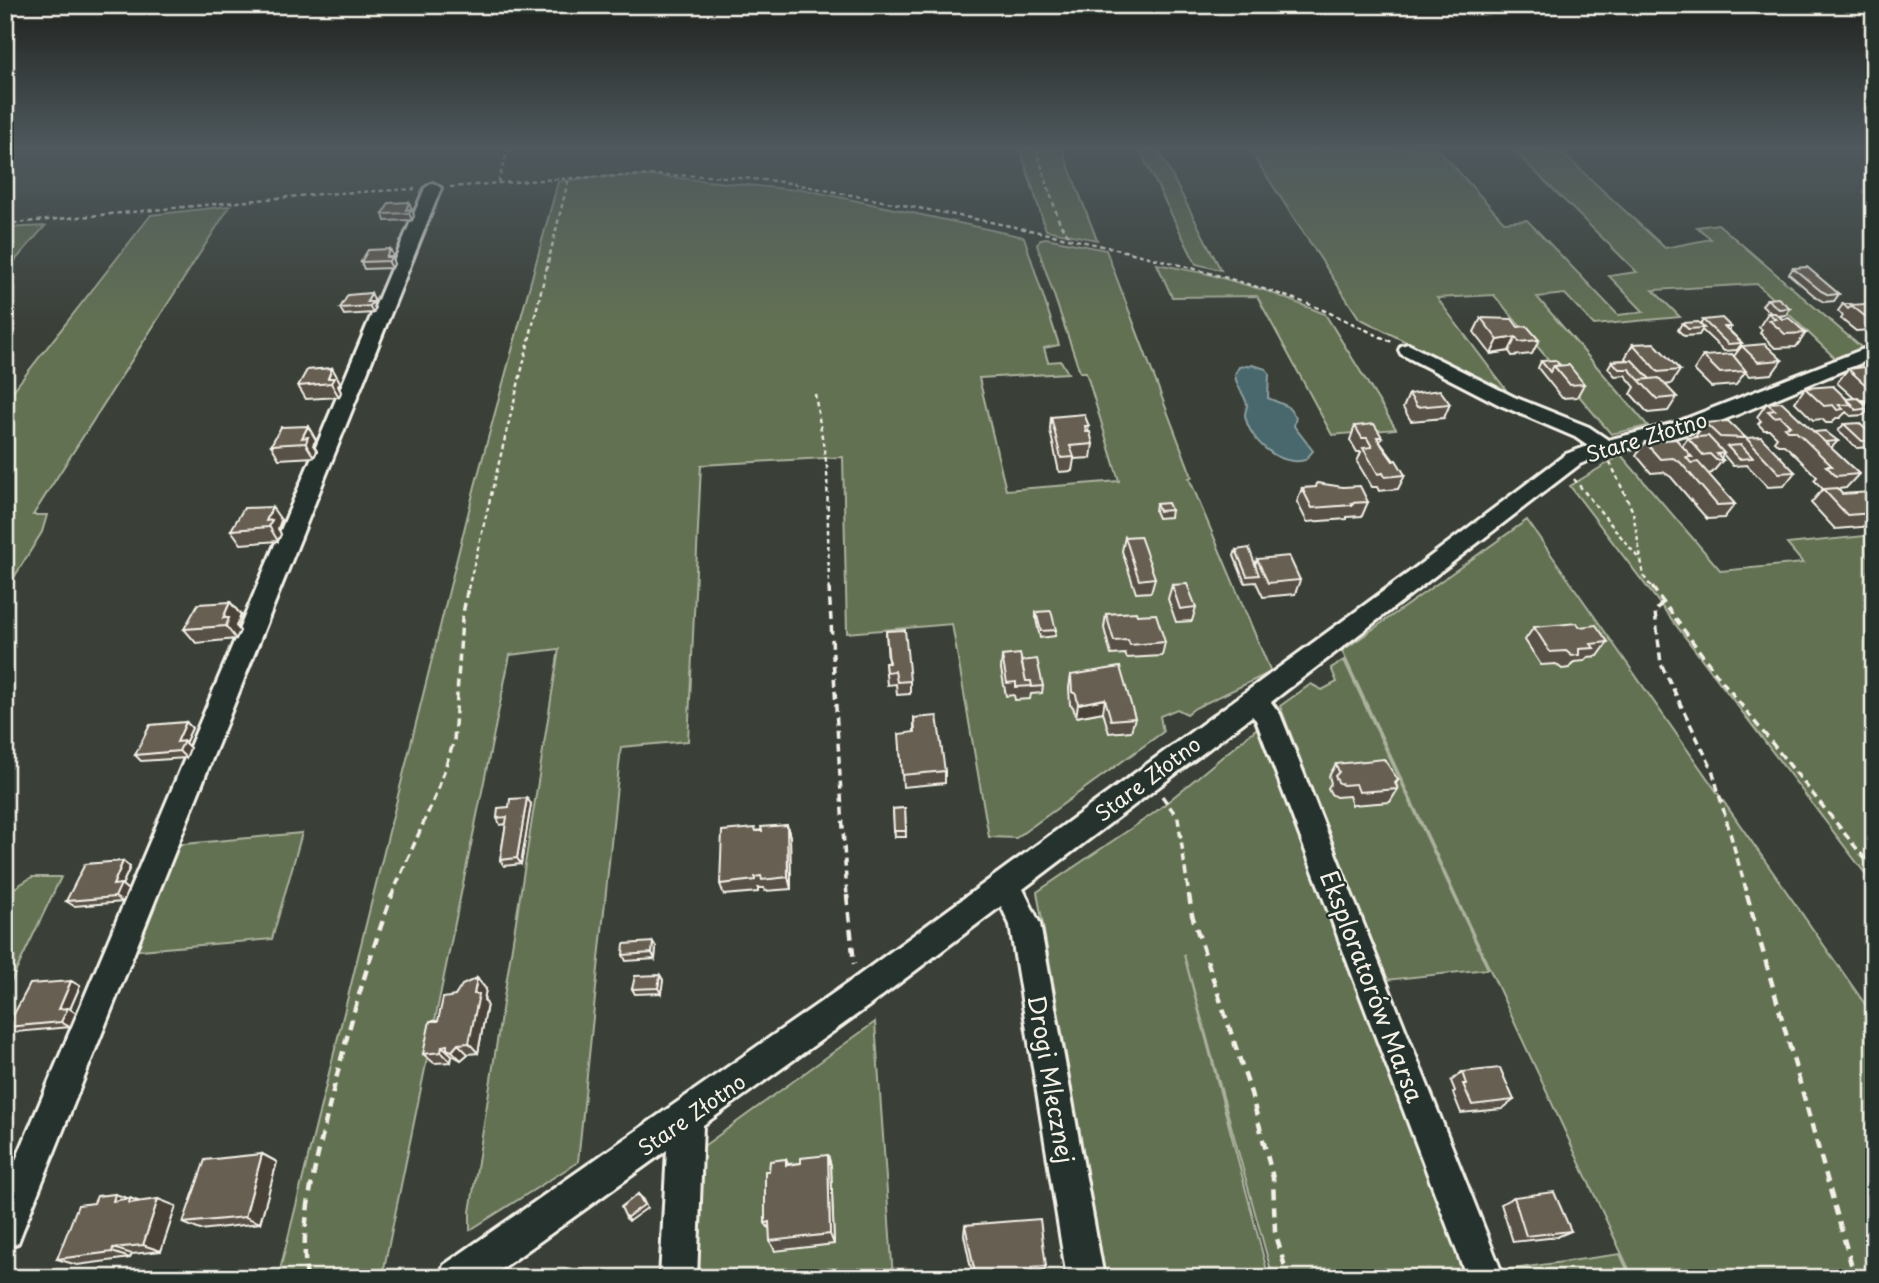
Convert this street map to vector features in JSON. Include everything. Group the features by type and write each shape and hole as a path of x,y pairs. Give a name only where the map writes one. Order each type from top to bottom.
{"street":[{"path":"5,1230 424,209"},
{"path":"1408,350 1507,401 1582,432 1604,447"},
{"name":"Stare Złotno","path":"457,1278 859,994 1564,466 1592,450 1633,443 1682,428 1874,351"},
{"name":"Eksploratorów Marsa","path":"1252,700 1267,714 1486,1278"},
{"name":"Drogi Mlecznej","path":"1006,884 1025,924 1086,1278"},
{"path":"678,1278 686,1118"}],"path":[{"path":"5,224 164,209"},
{"path":"307,1278 303,1250 308,1200 344,1045 391,897 437,792 454,741 462,619 477,547 501,461 561,209"},
{"path":"919,209 1071,239 1182,265 1267,290 1338,317 1408,350"},
{"path":"1055,209 1060,224 1071,239"},
{"path":"815,394 827,467 830,625 847,907 859,994"},
{"path":"1604,447 1633,512 1644,577 1874,870"},
{"path":"1564,466 1641,562"},
{"path":"1662,603 1655,612 1661,664 1712,769 1855,1278"},
{"path":"1148,777 1178,818 1192,915 1251,1093 1273,1178 1275,1231 1288,1278"}],"green space":[{"path":"228,209 33,515 47,515 42,532 5,592 5,401 151,215"},
{"path":"551,209 894,209 1024,237 1059,345 1044,348 1048,362 1061,361 1068,373 979,378 1006,490 1119,481 1086,372 1080,372 1037,245 1041,239 1046,238 1106,250 1192,477 1189,478 1271,672 1187,714 1177,709 1160,716 1163,732 1016,838 989,837 952,624 847,633 843,457 701,465 688,741 621,747 578,1162 470,1230 470,1212 559,649 510,655 382,1278 278,1278 475,486"},
{"path":"1039,209 1085,209 1097,240 1046,230"},
{"path":"1169,209 1189,209 1221,270 1196,264"},
{"path":"1288,209 1492,209 1504,222 1527,220 1618,315 1644,312 1609,276 1637,272 1573,209 1623,209 1665,248 1711,239 1697,227 1718,224 1862,348 1836,359 1757,284 1653,290 1680,317 1594,325 1565,294 1537,297 1648,426 1611,434 1494,295 1437,298 1510,395 1359,318"},
{"path":"45,226 5,272 5,228"},
{"path":"1157,264 1208,274 1267,291 1325,314 1396,429 1332,435 1257,296 1172,297"},
{"path":"1621,455 1721,571 1803,563 1787,544 1874,535 1874,885 1570,486"},
{"path":"1527,520 1874,1017 1874,1278 1633,1278 1342,651"},
{"path":"1344,660 1488,969 1386,980 1280,706 1311,684 1322,690 1337,682 1331,668"},
{"path":"1261,725 1468,1278 1273,1278 1184,955 1269,1278 1106,1278 1037,892 1154,813"},
{"path":"302,833 272,939 127,951 174,845"},
{"path":"32,877 61,877 5,994 5,894"},
{"path":"875,1022 893,1278 696,1278 701,1148"},
{"path":"1620,1254 1631,1278 1501,1278 1499,1271"}],"water":[{"path":"1253,365 1266,369 1269,373 1268,398 1287,406 1296,417 1294,426 1313,451 1305,460 1286,460 1276,456 1259,443 1248,425 1245,415 1246,401 1235,374 1239,367"}],"building":[{"path":"386,209 411,209 409,213 383,214"},
{"path":"390,249 386,257 391,257 389,261 361,262 368,250"},
{"path":"1807,267 1839,294 1829,295 1821,291 1793,268"},
{"path":"371,293 367,302 372,302 370,306 340,308 348,295"},
{"path":"1778,298 1790,308 1779,309 1767,299"},
{"path":"1865,304 1874,311 1874,317 1866,317 1851,305"},
{"path":"1768,313 1775,313 1782,319 1789,318 1806,333 1785,334 1769,320 1776,319"},
{"path":"1481,318 1512,319 1518,327 1527,326 1539,340 1519,342 1516,337 1498,340"},
{"path":"1722,318 1731,327 1725,327 1742,343 1728,344 1703,320"},
{"path":"1698,322 1704,328 1688,329 1682,323"},
{"path":"1654,343 1680,370 1658,372 1633,344"},
{"path":"1765,344 1782,360 1758,362 1742,346"},
{"path":"1732,354 1746,371 1720,373 1703,356"},
{"path":"1555,360 1560,365 1554,366 1550,372 1541,361"},
{"path":"1632,360 1650,379 1639,380 1629,369 1619,369 1612,361"},
{"path":"1569,365 1584,384 1570,385 1554,366"},
{"path":"1873,366 1874,386 1868,387 1848,369"},
{"path":"332,368 328,378 334,378 331,383 298,386 307,370"},
{"path":"1659,378 1677,397 1657,399 1639,380"},
{"path":"1833,386 1852,404 1839,405 1843,409 1837,410 1833,405 1824,406 1805,388"},
{"path":"1440,390 1450,404 1417,407 1409,394"},
{"path":"1858,398 1870,408 1856,410 1846,399"},
{"path":"1782,402 1859,474 1836,476 1826,466 1832,466 1801,436 1795,431 1789,431 1785,427 1790,426 1780,416 1774,417 1768,411 1775,410 1767,403"},
{"path":"1084,414 1089,426 1085,426 1086,432 1090,432 1093,444 1070,446 1074,457 1061,458 1051,417"},
{"path":"1728,421 1746,438 1720,437 1705,423"},
{"path":"1859,423 1874,440 1862,441 1844,424"},
{"path":"1374,424 1382,437 1377,437 1382,446 1393,461 1396,460 1405,475 1385,477 1383,473 1378,474 1363,448 1372,447 1367,438 1362,438 1355,426"},
{"path":"308,426 302,438 308,437 306,443 271,445 281,427"},
{"path":"1825,431 1838,441 1825,442 1814,432"},
{"path":"1708,436 1724,453 1717,454 1723,460 1716,460 1710,454 1703,455 1688,438"},
{"path":"1761,437 1795,472 1779,473 1746,438"},
{"path":"1676,439 1692,457 1686,457 1691,463 1698,462 1735,504 1717,505 1681,463 1673,458 1660,459 1645,442"},
{"path":"1741,445 1753,458 1739,459 1727,446"},
{"path":"1317,483 1343,487 1360,486 1368,502 1312,508 1302,488 1316,487"},
{"path":"1837,488 1842,494 1871,492 1874,495 1874,513 1847,515 1823,489"},
{"path":"1168,503 1171,510 1159,511 1156,504"},
{"path":"272,507 266,521 272,520 269,527 231,530 244,508"},
{"path":"1140,536 1155,578 1139,580 1125,537"},
{"path":"1249,548 1259,575 1247,576 1236,550"},
{"path":"1289,556 1300,580 1268,583 1257,559"},
{"path":"1187,584 1196,607 1180,609 1172,585"},
{"path":"230,602 223,618 229,618 226,626 184,629 198,604"},
{"path":"1051,611 1056,630 1041,631 1036,612"},
{"path":"1136,612 1137,615 1156,614 1165,642 1130,645 1128,640 1114,641 1106,614"},
{"path":"1577,623 1580,627 1596,625 1608,642 1591,644 1594,648 1579,649 1579,655 1572,656 1566,651 1550,652 1534,627"},
{"path":"905,630 910,681 897,682 895,671 886,672 885,663 889,663 886,631"},
{"path":"1020,654 1026,681 1031,681 1032,686 1016,687 1016,682 1007,683 1002,656"},
{"path":"1037,659 1043,686 1032,687 1031,681 1026,681 1021,661"},
{"path":"1120,667 1135,718 1111,720 1105,699 1078,704 1076,694 1072,692 1071,675"},
{"path":"937,716 945,771 902,775 899,734 915,732 914,718"},
{"path":"186,722 177,742 184,741 179,751 135,755 150,725"},
{"path":"1384,759 1398,780 1395,783 1398,789 1359,792 1356,784 1343,785 1335,776 1339,772 1336,764"},
{"path":"527,798 517,858 500,860 507,817 497,818 498,808 509,807 510,799"},
{"path":"905,808 906,831 894,831 893,809"},
{"path":"787,825 788,877 762,880 761,876 755,877 755,880 720,884 722,831 755,828 756,831 762,831 761,827"},
{"path":"123,861 113,885 121,884 115,897 66,901 85,864"},
{"path":"653,942 652,953 623,955 624,944"},
{"path":"660,975 658,988 632,989 635,976"},
{"path":"477,978 474,994 479,994 469,1043 458,1044 452,1051 447,1049 447,1045 442,1046 441,1052 423,1054 430,1021 438,1021 443,998 455,996 462,985"},
{"path":"71,981 59,1009 68,1008 61,1022 7,1027 30,984"},
{"path":"1500,1068 1514,1100 1472,1105 1463,1084 1466,1084 1462,1072"},
{"path":"262,1154 245,1217 183,1223 205,1160"},
{"path":"828,1155 830,1234 770,1241 769,1222 765,1223 765,1171 769,1171 770,1161 786,1159 786,1165 801,1163 801,1158"},
{"path":"1554,1192 1571,1231 1526,1236 1514,1197"},
{"path":"115,1194 113,1201 130,1198 129,1203 158,1199 143,1245 57,1259 78,1205 94,1203 97,1196"},
{"path":"638,1194 644,1205 626,1218 621,1207"},
{"path":"1040,1219 1046,1266 1032,1267 1033,1278 976,1278 965,1225"}]}
